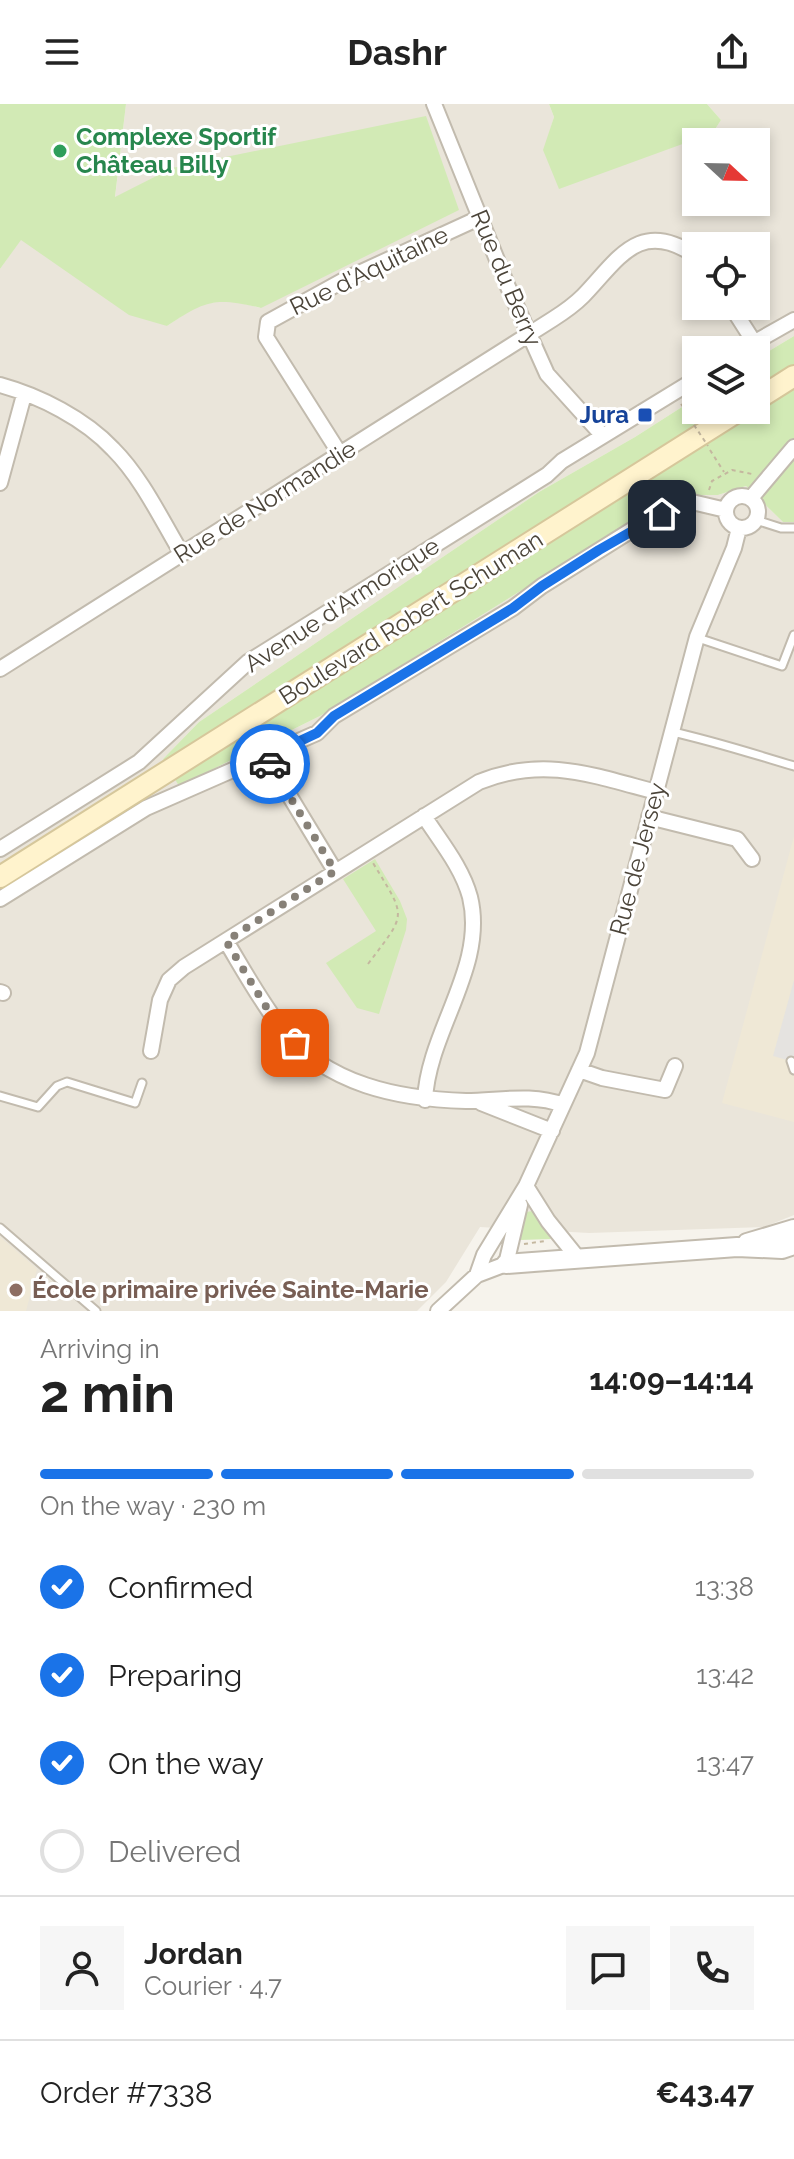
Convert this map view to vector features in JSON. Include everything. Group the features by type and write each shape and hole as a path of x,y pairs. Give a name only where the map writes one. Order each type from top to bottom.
{"main road":[{"path":"770,391 794,376"},
{"name":"Boulevard Robert Schuman","path":"0,877 718,424"}],"street":[{"name":"Rue du Berry","path":"434,104 479,218 547,374 603,436"},
{"name":"Rue d'Aquitaine","path":"340,454 266,337 268,322 346,279 479,218"},
{"name":"Rue de Normandie","path":"0,669 574,304 611,262 633,245 653,241 670,243 682,249"},
{"path":"766,336 794,320"},
{"path":"0,385 55,408 85,426 114,450 140,484 182,554"},
{"name":"Avenue d'Armorique","path":"0,849 139,762 248,662 682,388"},
{"path":"0,483 24,395"},
{"path":"751,498 794,447"},
{"path":"726,510 735,497 751,498"},
{"path":"726,510 730,523 739,528 748,527 756,520 758,511 751,498"},
{"path":"0,899 146,808 317,733 334,716 501,615 643,523 678,505 692,502 726,510"},
{"name":"Rue de Jersey","path":"477,1275 484,1255 526,1186 587,1053 697,637 734,548 739,528"},
{"path":"266,757 335,871"},
{"path":"151,1051 160,1000 169,980 335,871 479,782 518,769 541,767 567,769 656,792"},
{"path":"424,816 465,881 472,916 467,964 426,1077 425,1100"},
{"path":"649,817 737,839 752,859"},
{"path":"226,941 276,1021 307,1055 328,1069 400,1097 425,1100 551,1100 563,1105"},
{"path":"579,1070 602,1078 665,1090 675,1066"},
{"path":"477,1101 552,1131"},
{"path":"526,1186 548,1221 577,1257"},
{"name":"Rue de Jersey","path":"438,1311 477,1275 506,1264 526,1186"},
{"path":"737,1247 794,1229"},
{"path":"506,1264 737,1247 782,1249 794,1245"}],"lane":[{"path":"756,520 781,528 794,528"},
{"path":"697,637 782,666 794,635"},
{"path":"672,732 728,744 739,751 794,766"},
{"path":"791,1061 794,1070"},
{"path":"0,1096 38,1107 57,1086 67,1082 135,1103 142,1083"},
{"path":"0,1228 96,1311"}],"path":[{"path":"680,401 725,473"},
{"path":"708,494 712,481 732,470 756,476"},
{"path":"366,852 398,904 398,923 368,964"}],"shaded area":[{"path":"126,104 549,104 554,117 544,150 682,142 682,216 770,216 770,128 716,128 721,120 707,104 794,104 794,336 770,351 770,336 682,336 682,407 539,492 199,722 163,759 180,786 320,716 674,495 718,495 746,486 783,522 794,522 794,1215 764,1227 589,1233 480,1227 446,1282 417,1311 0,1311 0,269 21,239 167,326 198,305 228,300 261,308 172,168 115,198"},
{"path":"794,836 794,1122 722,1103"},
{"path":"794,980 794,1062 773,1056"},
{"name":"École primaire privée Sainte-Marie","path":"0,1237 37,1269 26,1311 0,1311"}],"green space":[{"path":"0,104 126,104 115,197 172,168 426,116 459,210 261,308 211,303 167,326 129,315 21,240 0,269"},
{"path":"549,104 707,104 721,120 716,128 682,128 682,144 559,189 543,150 554,117"},
{"path":"794,336 794,522 783,522 746,486 718,495 674,495 320,716 179,786 163,759 199,722 539,492 682,407 682,424 770,424 770,351"},
{"path":"375,859 407,919 379,1014 357,1008 326,963 376,931 343,879"},
{"path":"533,1211 551,1239 520,1240 526,1212"}],"way so far":[{"path":"270,764 335,871 226,941 268,1010 295,1043"}],"place":[{"name":"Complexe Sportif Château Billy","path":"60,151"},
{"name":"Jura","path":"645,415"},
{"name":"École primaire privée Sainte-Marie","path":"16,1290"}],"route":[{"path":"270,764 266,757 317,733 334,716 662,514"}]}
